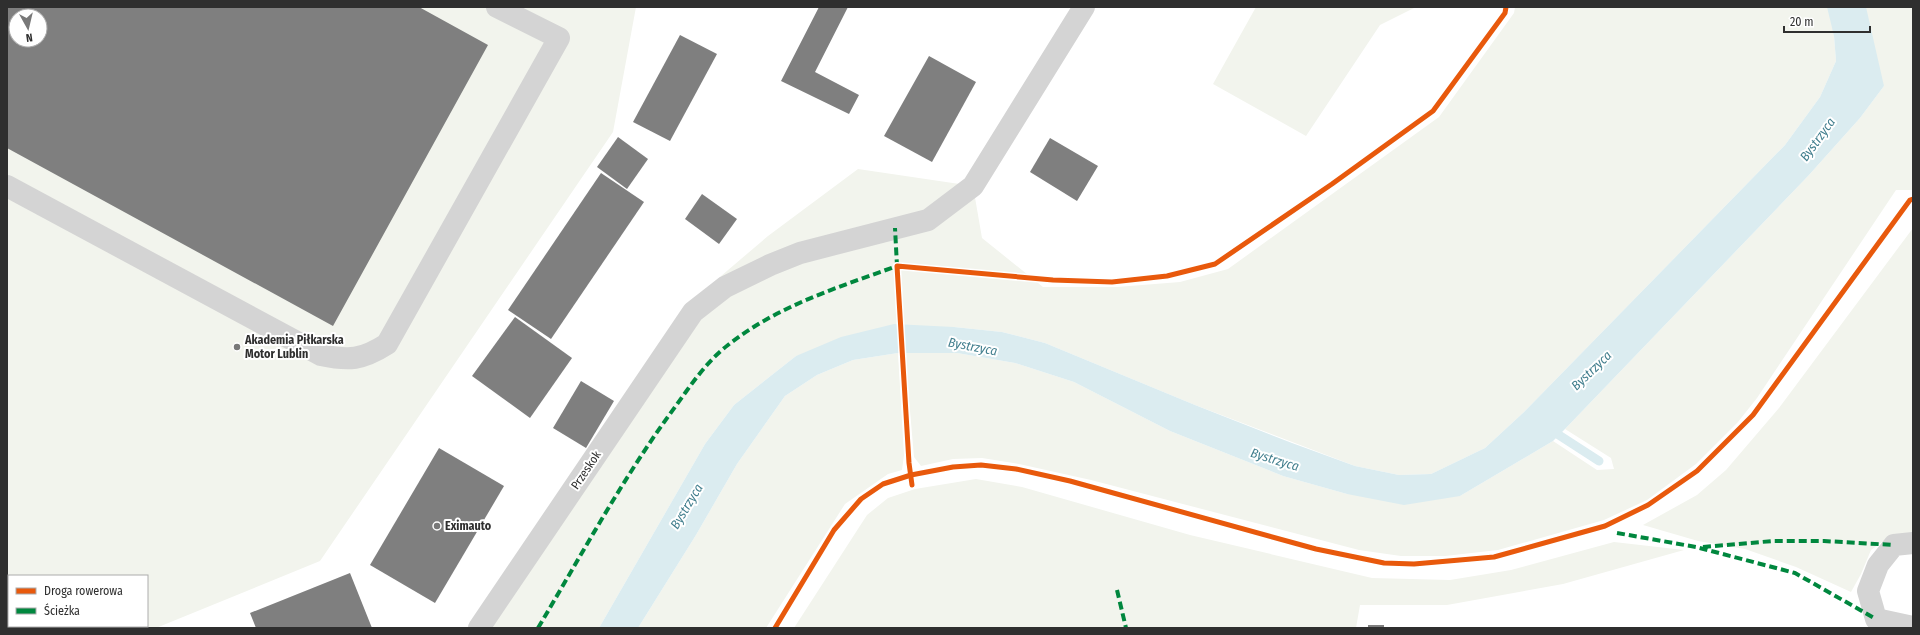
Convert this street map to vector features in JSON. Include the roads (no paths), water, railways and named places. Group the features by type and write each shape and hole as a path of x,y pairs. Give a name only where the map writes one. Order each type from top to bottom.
{"street":[{"path":"7,186 321,355 340,359 369,355 387,344 559,38 497,7"},
{"name":"Przeskok","path":"479,628 694,312 725,287 770,265 800,253 928,220 973,186 1084,7"},
{"path":"1912,627 1876,619 1868,591 1878,565 1894,546 1913,543"}],"water":[{"name":"Bystrzyca","path":"1827,7 1866,7 1884,86 1860,118 1809,175 1553,441 1460,496 1404,505 1347,494 1283,476 1170,431 1074,382 1015,363 957,353 898,353 853,360 817,375 785,396 737,464 696,535 638,628 599,628 705,444 734,405 796,356 841,337 894,324 954,327 1002,332 1045,343 1195,405 1355,466 1399,475 1431,474 1485,448 1524,412 1785,145 1820,97 1836,61 1834,36"}],"waterway":[{"path":"1548,428 1599,461"}],"place":[{"name":"Akademia Piłkarska Motor Lublin","path":"237,347"},
{"name":"Eximauto","path":"437,526"}]}
